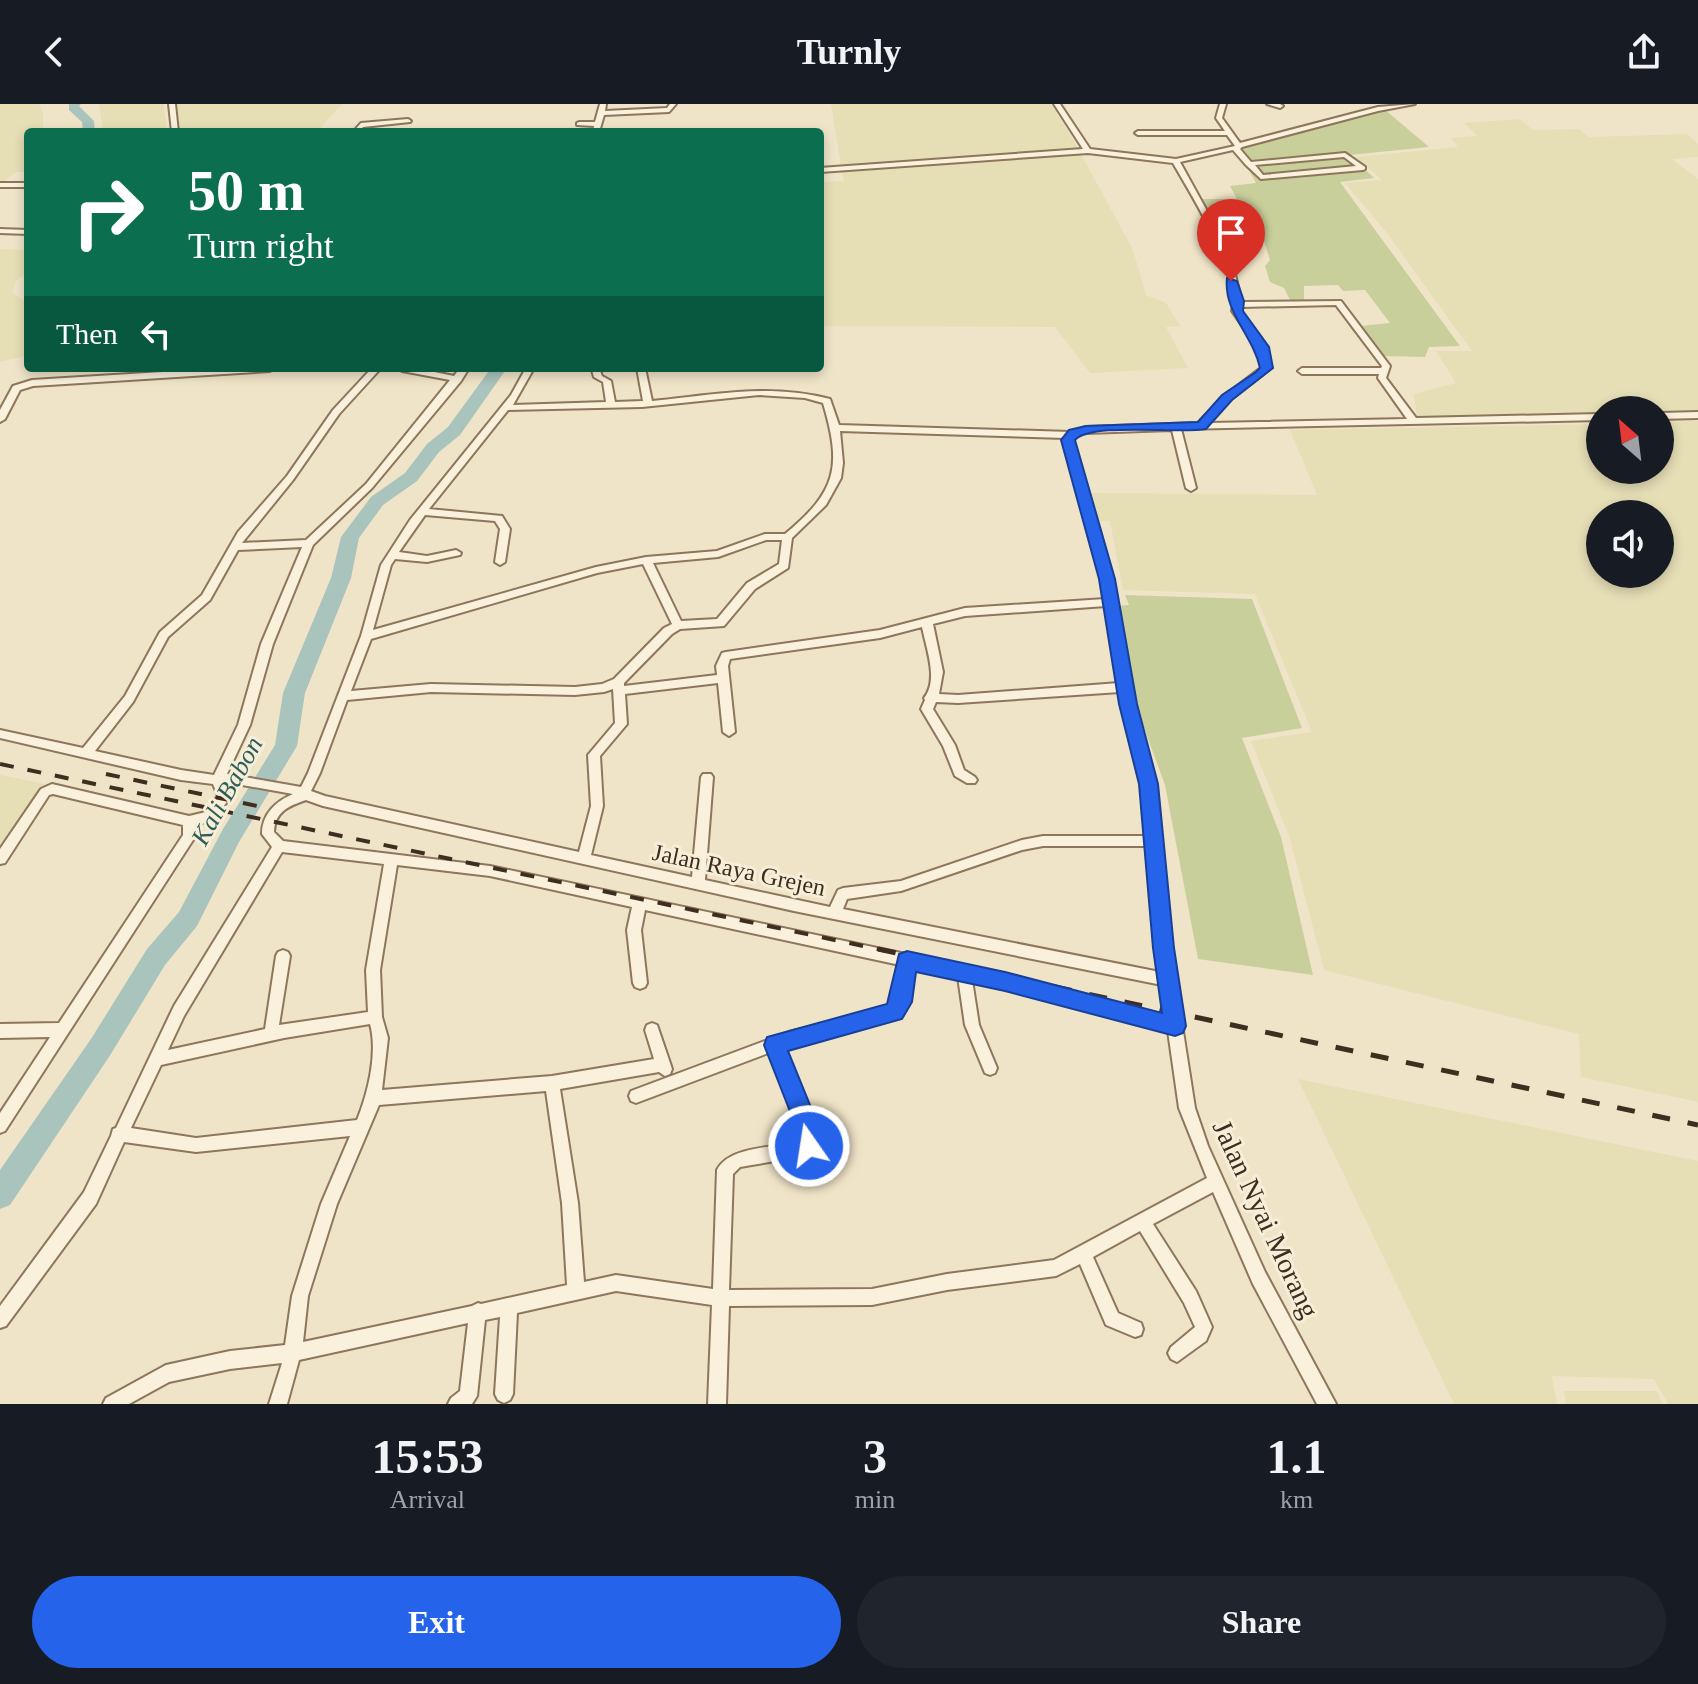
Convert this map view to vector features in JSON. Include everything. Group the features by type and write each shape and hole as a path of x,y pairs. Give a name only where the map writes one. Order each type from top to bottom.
{"street":[{"path":"172,104 175,128"},
{"path":"579,124 597,128 603,104"},
{"path":"601,113 669,110 673,104"},
{"path":"1057,104 1088,151"},
{"path":"1223,104 1219,118 1248,164 1264,177 1365,166 1345,155 1248,164"},
{"path":"1270,104 1280,106"},
{"path":"824,170 1088,151 1176,161 1378,109 1412,104"},
{"path":"359,128 361,125 408,121"},
{"path":"1138,133 1231,133"},
{"path":"1176,161 1225,251 1238,305 1236,311 1262,347 1267,368 1227,398 1201,426"},
{"path":"2,187 24,185"},
{"path":"0,231 24,232"},
{"path":"1238,305 1335,301 1357,324 1382,359 1386,366 1385,384 1413,420"},
{"path":"1302,371 1384,371"},
{"path":"0,419 16,388 32,383 207,372"},
{"path":"87,752 129,699 164,635 206,597 235,547 336,412 373,372"},
{"path":"422,372 458,379"},
{"path":"0,859 45,792 52,789 189,821 210,816 224,797 224,779 244,725 267,644 309,543 369,486 404,439 462,372"},
{"path":"528,372 505,408 422,512 386,565 345,696 298,793 281,804 268,825 268,834 279,846 490,871 964,973 1175,1026"},
{"path":"597,372 598,377 607,381 611,404"},
{"path":"642,372 648,403"},
{"path":"366,636 542,583 646,560 718,554 765,537 787,537 811,517 839,474 840,449 830,405 824,399 762,394 648,403 505,408"},
{"path":"1674,416 1698,415"},
{"path":"835,428 1070,435 1137,425 1176,427 1586,417"},
{"path":"1176,427 1191,488"},
{"name":"Jalan Nyai Morang","path":"1070,435 1072,460 1107,579 1125,687 1148,784 1170,1002 1187,1108 1215,1182 1259,1278 1327,1404"},
{"path":"422,512 498,518 505,529 500,562"},
{"path":"584,859 597,806 594,755 621,724 619,687 638,659 678,625 712,626 724,620 751,586 784,566 787,537"},
{"path":"235,547 309,543"},
{"path":"394,555 441,559 456,553"},
{"path":"646,560 678,625"},
{"path":"729,732 722,662 728,656 880,634 965,612 1109,602"},
{"path":"927,623 937,672 935,691 927,709 949,745 959,773 971,780"},
{"path":"345,696 431,688 575,691 723,678"},
{"path":"930,698 958,699 1125,687"},
{"name":"Jalan Raya Grejen","path":"0,734 298,793 698,884 1168,980"},
{"path":"698,884 707,777"},
{"path":"0,1126 189,836 189,821"},
{"path":"834,913 843,894 901,886 1022,845 1043,841 1155,841"},
{"path":"0,1320 90,1198 118,1134 159,1059 179,1011 279,846"},
{"path":"278,1404 293,1353 307,1275 329,1204 374,1098 381,1038 375,1017 373,970 391,860"},
{"path":"639,904 634,930 640,983"},
{"path":"271,1034 283,956"},
{"path":"636,1096 775,1045 894,1012 902,1002 907,961"},
{"path":"964,973 972,1025 990,1068"},
{"path":"159,1059 271,1034 375,1017"},
{"path":"0,1031 60,1030"},
{"path":"652,1030 671,1083"},
{"path":"717,1404 725,1170 737,1160 805,1150 812,1137 775,1045"},
{"path":"374,1098 552,1083 663,1064"},
{"path":"552,1083 570,1203 576,1292"},
{"path":"118,1134 196,1145 361,1127"},
{"path":"112,1404 166,1374 230,1360 293,1353 478,1311 634,1283 719,1298 872,1297 947,1282 1056,1268 1215,1182"},
{"path":"1143,1222 1190,1297 1204,1327 1200,1335 1177,1353"},
{"path":"1084,1254 1112,1319 1135,1329"},
{"path":"504,1394 509,1305"},
{"path":"457,1404 468,1396 478,1311"}],"shaded area":[{"path":"0,104 39,104 43,113 43,128 24,128 24,172 16,172 0,182"},
{"path":"99,104 164,104 167,128 102,128"},
{"path":"176,104 342,104 320,128 179,128"},
{"path":"831,104 1051,104 1079,150 841,166"},
{"path":"1519,119 1533,130 1579,129 1589,137 1687,134 1698,144 1698,157 1672,159 1698,179 1698,411 1674,411 1674,396 1586,396 1586,414 1417,418 1414,394 1456,383 1436,351 1472,351 1386,232 1345,183 1382,180 1356,157 1458,147 1451,138 1477,136 1464,123"},
{"path":"1081,154 1133,250 1146,295 1166,303 1180,326 1166,327 1188,368 1090,373 1055,327 824,326 824,182 844,181 842,170"},
{"path":"0,249 24,250 24,274 16,281 12,292 24,301 24,356 0,362"},
{"path":"1698,421 1698,1102 1581,1077 1579,1034 1324,970 1290,839 1251,741 1312,732 1255,594 1123,590 1110,521 1092,521 1089,493 1317,495 1290,430 1586,424 1586,484 1674,484 1674,422"},
{"path":"0,775 50,785 0,846"},
{"path":"1298,1079 1698,1161 1698,1404 1668,1404 1654,1379 1552,1376 1557,1404 1454,1404"},
{"path":"1564,1391 1656,1391 1663,1404 1566,1404"}],"green space":[{"path":"1384,109 1429,147 1350,155 1374,178 1340,182 1460,346 1429,347 1425,357 1380,356 1361,326 1390,323 1365,290 1343,291 1338,285 1304,286 1304,300 1290,300 1284,288 1270,282 1265,266 1270,260 1261,232 1245,223 1215,221 1200,199 1237,199 1230,186 1256,183 1238,149"},
{"path":"1125,595 1252,599 1302,728 1242,738 1281,837 1313,975 1198,959 1165,785 1139,714 1115,606 1129,605"}],"waterway":[{"name":"Kali Babon","path":"75,104 73,107 88,121 89,128"},
{"name":"Kali Babon","path":"0,1195 100,1048 156,957 188,919 231,836 286,746 294,693 341,578 350,537 377,501 411,477 433,448 454,431 496,372"}],"railway":[{"path":"0,764 887,951"},
{"path":"106,774 262,807"},
{"path":"878,949 1698,1125"}],"route":[{"path":"809,1146 812,1137 775,1045 894,1012 902,1002 907,961 1005,981 1175,1026 1163,948 1148,784 1131,719 1107,579 1068,440 1070,435 1086,430 1137,425 1201,426 1208,423 1227,398 1261,375 1267,368 1266,359 1255,335 1236,311 1238,301 1231,281"}]}
